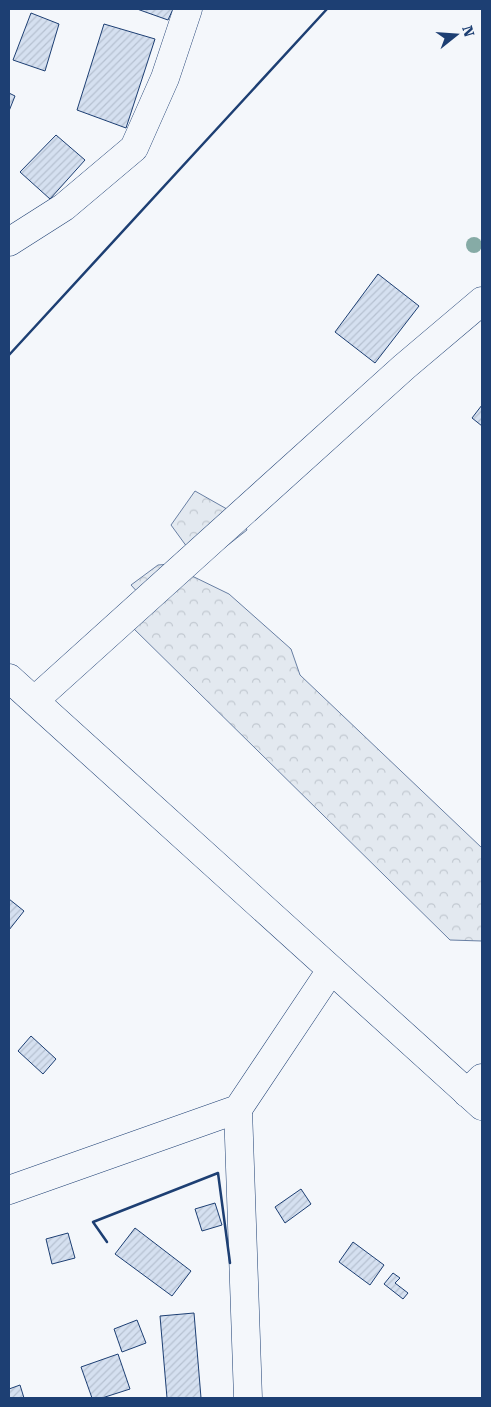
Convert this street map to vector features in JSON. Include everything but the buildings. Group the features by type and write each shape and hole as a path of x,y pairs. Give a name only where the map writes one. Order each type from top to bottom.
{"main road":[{"path":"9,242 64,208 134,148 165,78 188,9"},
{"path":"35,700 404,367 482,301"},
{"path":"9,678 331,970 477,1092"},
{"path":"248,1398 238,1109 331,970"},
{"path":"9,1190 238,1109"}],"green space":[{"path":"195,491 241,517 247,530 190,575 229,594 291,649 300,675 482,848 482,941 450,940 130,625 151,607 131,585 158,565 172,564 187,547 171,525"}],"wall":[{"path":"9,355 327,9"},
{"path":"107,1242 93,1222 218,1173 230,1263"}]}
